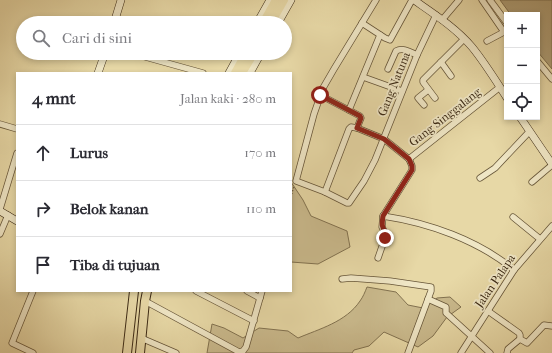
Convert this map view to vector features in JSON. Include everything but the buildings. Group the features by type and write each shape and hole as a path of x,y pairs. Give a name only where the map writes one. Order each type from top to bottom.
{"main road":[{"path":"267,16 276,0"},
{"path":"275,16 284,0"},
{"path":"236,72 242,60"},
{"path":"243,72 250,60"},
{"path":"127,353 132,292"},
{"path":"140,353 147,292"}],"street":[{"path":"116,16 120,0"},
{"path":"261,16 270,0"},
{"path":"282,16 291,0"},
{"path":"376,0 320,95 296,181 325,192 351,127 384,139 409,159 412,170 383,216 382,228 386,235 378,258"},
{"path":"362,23 388,40 392,39 413,0 436,15 464,39 472,48 497,90 504,96"},
{"path":"442,20 459,0"},
{"path":"482,0 504,32 487,41"},
{"path":"490,0 504,19"},
{"name":"Gang Natuna","path":"325,192 349,203 364,181 375,160 417,55 436,15"},
{"path":"348,110 380,35"},
{"path":"435,98 428,90 423,80 464,39"},
{"path":"388,69 398,49 404,49 417,55"},
{"path":"98,72 103,60"},
{"path":"160,60 199,72"},
{"path":"230,72 236,60"},
{"path":"251,72 257,60"},
{"path":"441,62 451,76"},
{"path":"540,65 552,79"},
{"path":"363,77 402,91"},
{"path":"424,105 418,98 428,90"},
{"name":"Gang Singgalang","path":"409,159 497,90"},
{"path":"320,95 361,117 357,128"},
{"path":"522,120 552,164 532,182"},
{"path":"0,124 16,129"},
{"path":"480,178 499,164 529,132"},
{"path":"16,156 0,210 16,220"},
{"path":"0,234 8,215"},
{"path":"383,216 416,223 467,240 483,247 514,270"},
{"path":"513,217 540,239"},
{"name":"Jalan Palapa","path":"461,353 514,270 552,226"},
{"path":"342,279 351,278 390,281 431,286 428,300 408,353"},
{"path":"33,292 12,343 33,353"},
{"path":"198,292 254,321"},
{"path":"249,292 260,298"},
{"path":"145,301 239,352 243,351 246,347 262,292"},
{"path":"428,300 446,308 446,313 490,353"},
{"path":"488,311 519,333 520,339"},
{"path":"520,339 527,343 544,325 552,326"},
{"path":"141,338 176,353"},
{"path":"507,353 508,349 520,339"}],"path":[{"path":"292,194 296,181"}],"shaded area":[{"path":"500,0 552,0 552,69 540,55 540,12 509,12"},
{"path":"292,184 311,216 347,231 350,247 318,264 292,262"},
{"path":"367,287 396,292 408,305 423,308 437,298 450,297 461,307 447,317 433,336 418,347 384,332 369,346 354,350 352,353 207,353 212,324 224,328 243,338 259,328 288,331 298,338 340,320 360,301"}],"route":[{"path":"320,95 360,116 361,118 357,128 384,139 409,159 411,163 412,170 383,216 382,228 386,233 385,238"}]}
